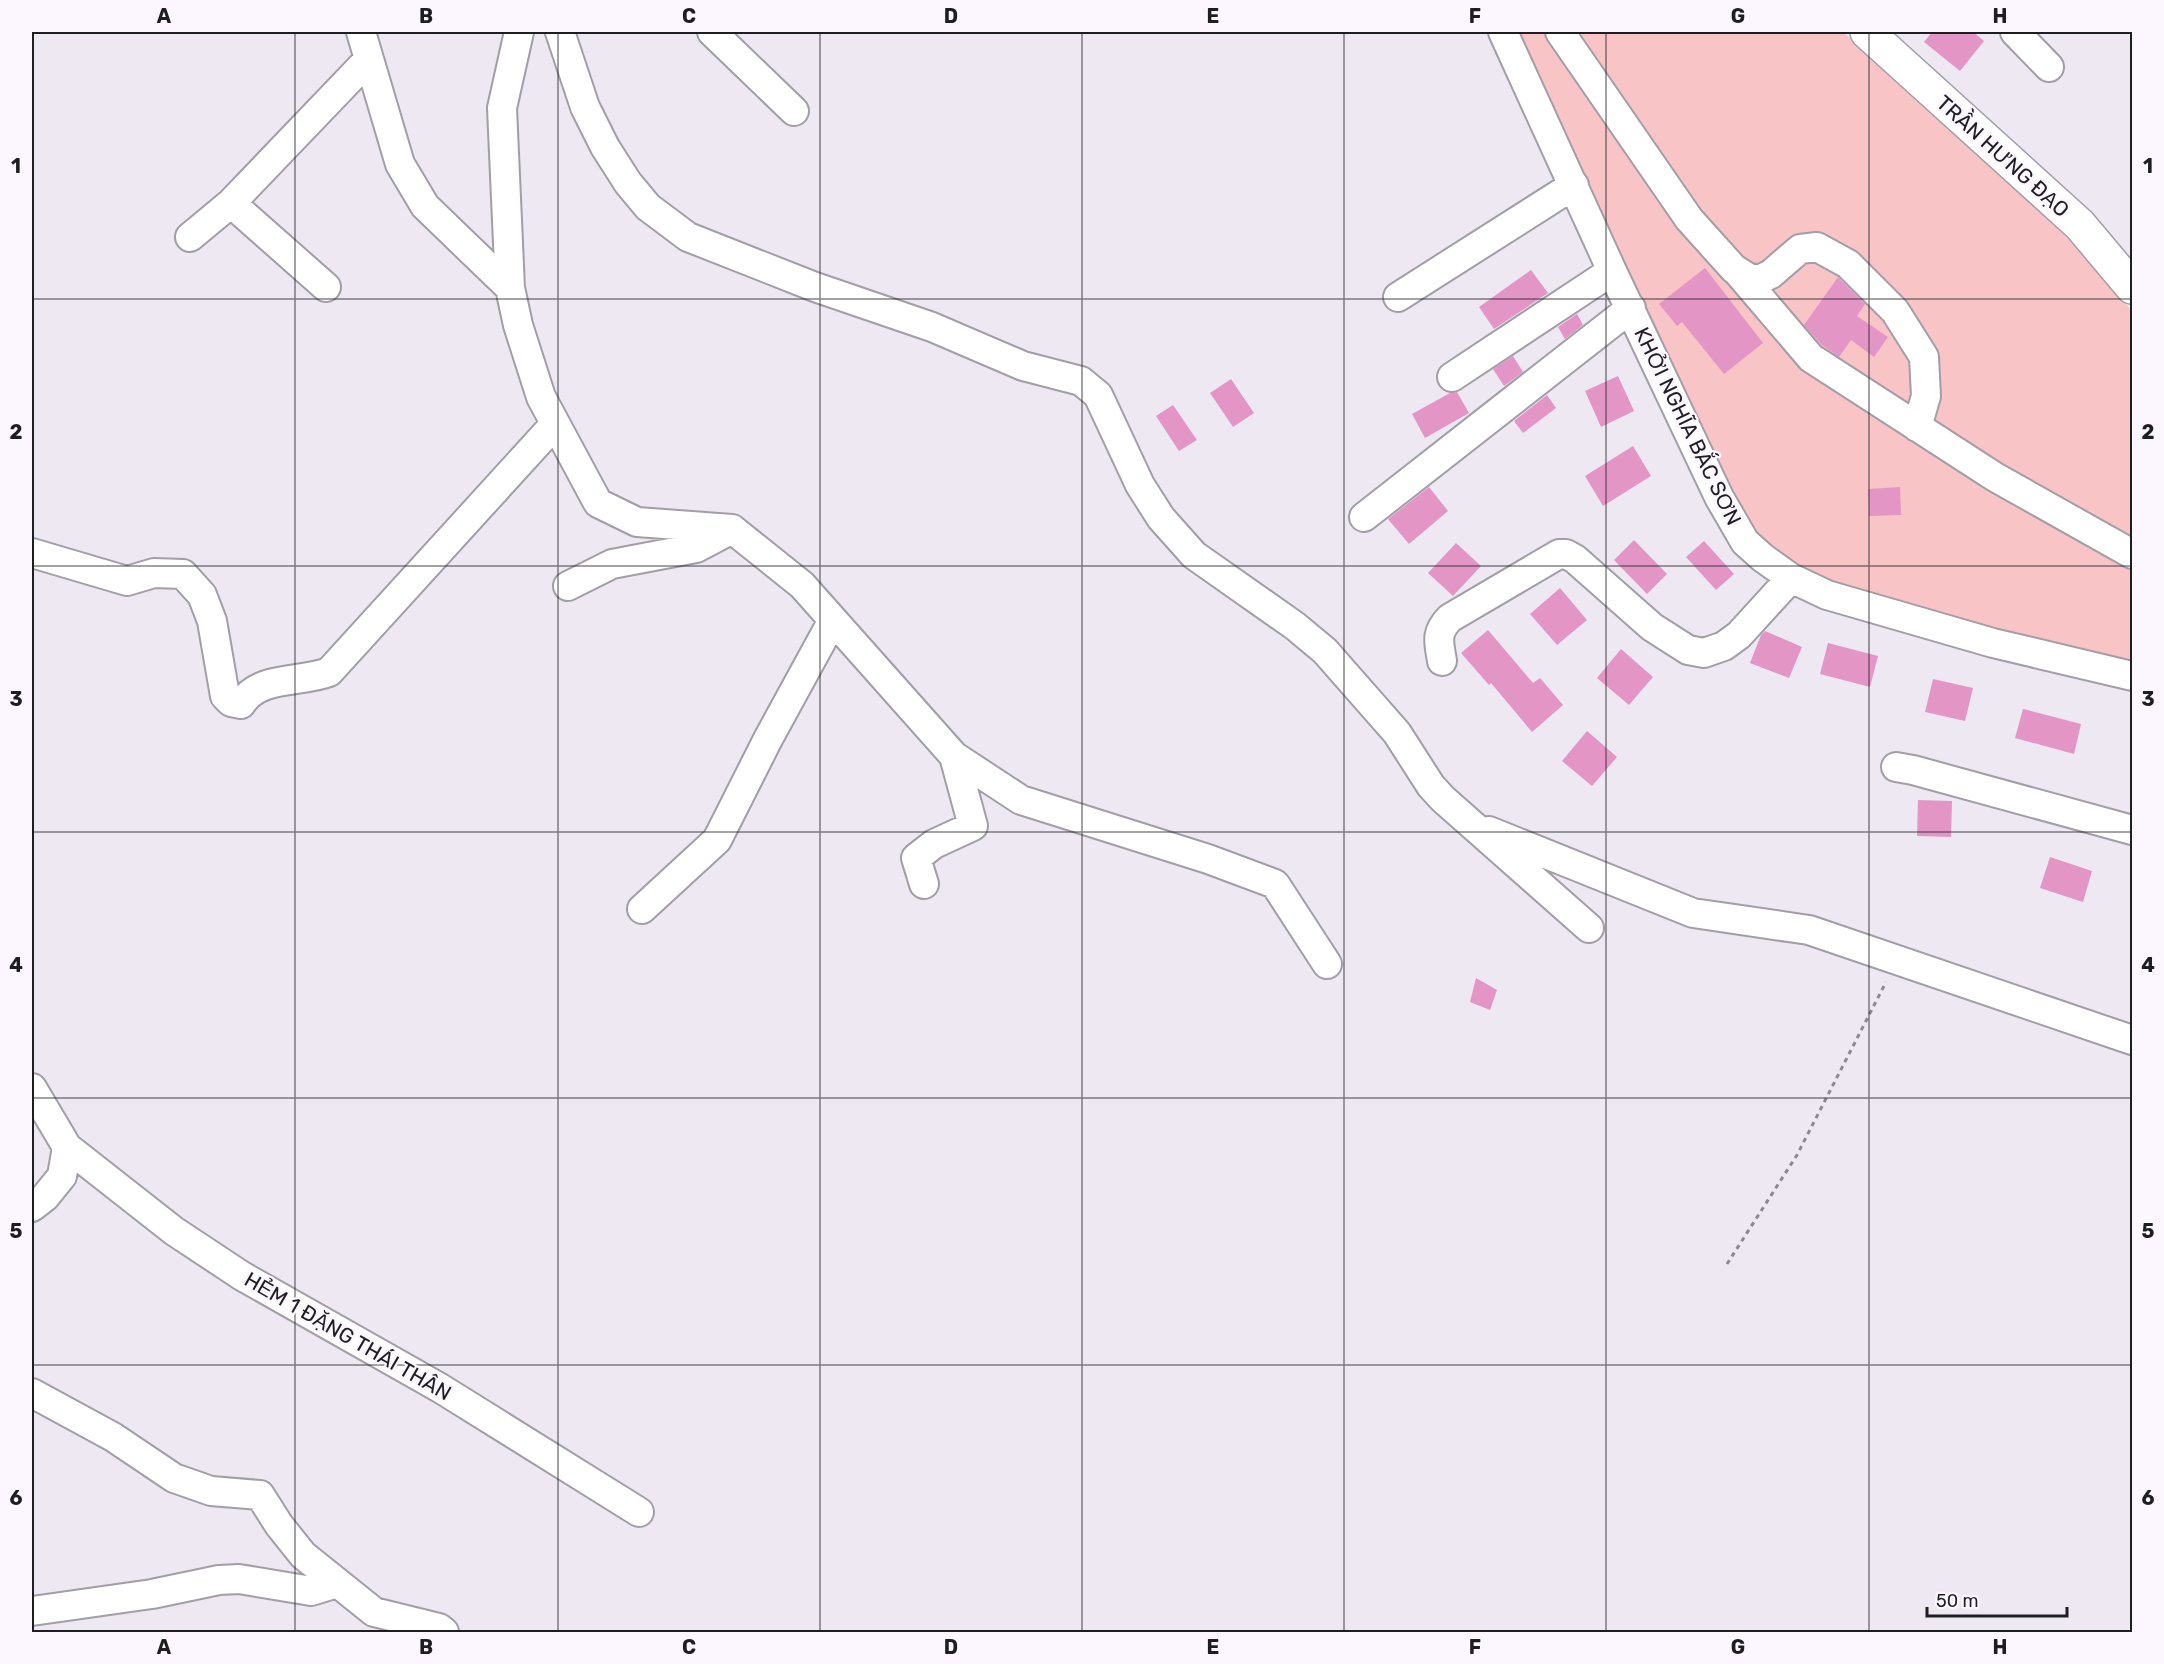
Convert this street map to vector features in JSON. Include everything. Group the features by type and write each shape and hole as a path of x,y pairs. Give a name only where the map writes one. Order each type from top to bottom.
{"main road":[{"name":"TRẦN HƯNG ĐẠO","path":"1867,32 2080,225 2133,287"}],"street":[{"path":"362,32 368,60 400,164 426,206 510,288"},
{"path":"519,32 502,108 510,288 518,325 541,397 598,503 637,522 732,529 802,585 954,756 1021,800 1208,859 1275,884 1327,964"},
{"path":"560,32 585,107 605,147 628,183 648,207 688,237 815,287 932,327 1023,366 1081,381 1098,395 1140,485 1161,518 1194,555 1295,626 1325,651 1397,733 1431,786 1468,823 1589,928"},
{"path":"712,32 794,111"},
{"name":"KHỞI NGHĨA BẮC SƠN","path":"1503,32 1612,271 1719,497 1745,542 1791,578 1827,595 1993,643 2133,676"},
{"path":"1560,32 1689,219 1811,358 1995,477 2133,554"},
{"path":"2015,32 2049,68"},
{"path":"190,237 231,203 368,60"},
{"path":"1398,297 1574,185"},
{"path":"231,203 326,287"},
{"path":"1734,268 1747,277 1758,280 1771,274 1800,249 1817,247 1848,264 1895,311 1924,357 1926,396 1917,427"},
{"path":"1452,377 1612,271"},
{"path":"1364,517 1631,308"},
{"path":"32,553 127,581 154,573 183,574 202,595 212,621 225,696 231,702 242,704 246,697 267,684 316,677 329,672 555,424"},
{"path":"568,586 612,564 696,548 732,529"},
{"path":"1442,661 1438,640 1440,630 1450,618 1559,554 1566,554 1575,559 1652,627 1688,650 1704,653 1724,646 1739,635 1791,578"},
{"path":"642,909 717,840 768,739 833,620"},
{"path":"924,884 915,858 934,844 973,826 954,756"},
{"path":"1896,767 2133,830"},
{"path":"1468,823 1693,913 1809,930 2133,1040"},
{"path":"32,1088 67,1147 62,1176 45,1197 32,1206"},
{"name":"HẺM 1 ĐẶNG THÁI THÂN","path":"67,1147 174,1231 242,1276 440,1388 639,1512"},
{"path":"32,1393 113,1437 174,1478 211,1491 260,1495 303,1556 337,1583 374,1622 439,1628 444,1632"},
{"path":"33,1618 219,1580 238,1579 311,1591 337,1583"}],"path":[{"path":"1727,1264 1797,1155 1897,961"}],"shaded area":[{"path":"1517,32 1843,32 2061,231 2132,311 2132,662 1905,606 1847,589 1797,570 1759,538 1732,495"}],"building":[{"path":"1932,32 1973,32 1984,41 1960,71 1924,42"},
{"path":"1705,268 1763,343 1724,374 1682,322 1677,326 1659,304"},
{"path":"1531,270 1548,293 1494,329 1479,307"},
{"path":"1838,277 1865,304 1857,316 1888,337 1874,357 1851,340 1839,357 1822,345 1804,325"},
{"path":"1577,314 1583,325 1565,339 1558,327"},
{"path":"1513,356 1523,372 1504,386 1493,369"},
{"path":"1618,376 1634,411 1601,427 1585,391"},
{"path":"1231,379 1254,413 1233,427 1210,393"},
{"path":"1457,392 1469,413 1425,438 1412,414 1450,393"},
{"path":"1547,395 1556,408 1523,433 1514,421"},
{"path":"1173,405 1197,440 1179,451 1156,416"},
{"path":"1633,446 1651,476 1603,506 1585,476"},
{"path":"1429,487 1448,511 1409,544 1388,519"},
{"path":"1900,487 1901,515 1869,516 1868,489"},
{"path":"1634,540 1667,574 1647,594 1614,560"},
{"path":"1704,541 1734,574 1716,590 1686,557"},
{"path":"1456,543 1481,566 1453,596 1428,573"},
{"path":"1560,588 1587,620 1557,645 1530,614"},
{"path":"1488,630 1533,683 1540,678 1563,705 1532,732 1491,683 1489,685 1461,653"},
{"path":"1765,631 1802,647 1789,678 1750,663 1761,635"},
{"path":"1828,643 1878,656 1870,687 1820,674"},
{"path":"1621,649 1653,677 1629,705 1597,678"},
{"path":"1933,679 1973,688 1965,721 1925,712"},
{"path":"2023,709 2081,724 2074,754 2015,738"},
{"path":"1587,731 1617,757 1592,786 1562,761"},
{"path":"1918,800 1952,801 1951,837 1917,836"},
{"path":"2050,857 2092,871 2083,902 2040,888"},
{"path":"1476,978 1497,990 1490,1010 1470,1002"}]}
